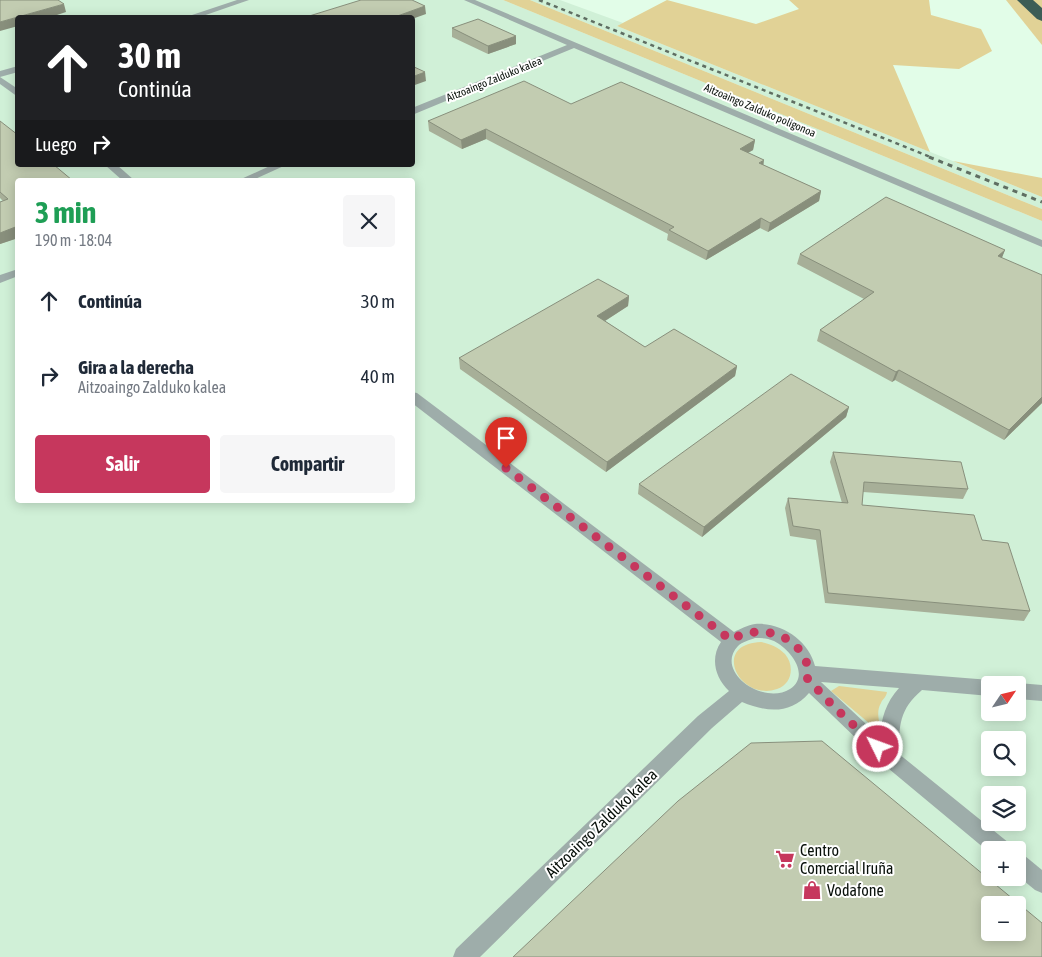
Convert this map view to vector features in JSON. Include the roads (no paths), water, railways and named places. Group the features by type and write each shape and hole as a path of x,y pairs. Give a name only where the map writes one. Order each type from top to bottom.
{"highway":[{"path":"1024,0 1042,16"}],"street":[{"path":"196,15 244,0"},
{"name":"Aitzoaingo Zalduko poligonoa","path":"468,0 1042,244"},
{"name":"Aitzoaingo Zalduko kalea","path":"415,111 575,46"},
{"path":"0,74 15,70"},
{"path":"0,80 15,92"},
{"path":"113,167 127,178"},
{"path":"249,178 276,167"},
{"path":"0,279 15,273"},
{"path":"415,398 731,640"},
{"path":"808,676 802,690 792,698 776,703 761,702 740,692 730,682 724,670 722,658 731,640 741,634 754,631 781,636 794,644 805,660 808,676 830,704 890,758 991,841"},
{"path":"808,676 920,681 981,687"},
{"path":"890,758 889,724 897,702 905,692 920,681"},
{"name":"Aitzoaingo Zalduko kalea","path":"464,957 705,722 740,692"},
{"path":"1026,692 1042,693"},
{"path":"1026,870 1042,883"}],"railway":[{"path":"539,0 933,158"},
{"path":"929,157 1042,202"}],"place":[{"name":"Centro Comercial Iruña","path":"785,859"},
{"name":"Vodafone","path":"812,890"}]}
